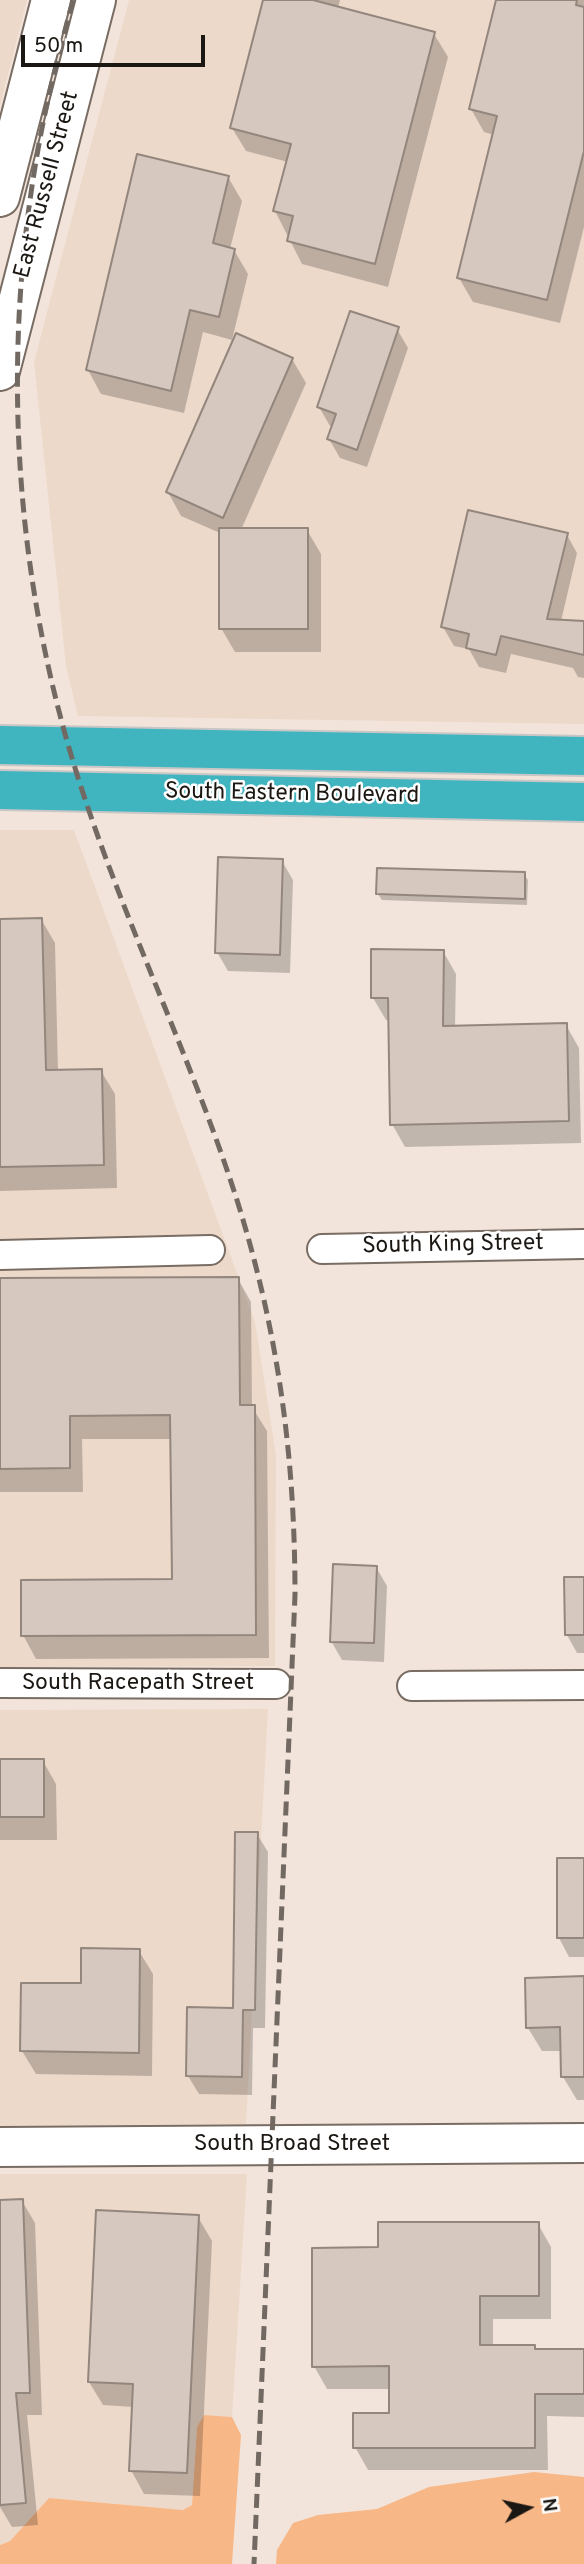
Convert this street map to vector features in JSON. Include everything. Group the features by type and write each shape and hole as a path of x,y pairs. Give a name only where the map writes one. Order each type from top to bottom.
{"highway":[{"name":"South Eastern Boulevard","path":"0,745 584,756"},
{"name":"South Eastern Boulevard","path":"0,790 584,802"}],"main road":[{"name":"East Russell Street","path":"0,197 51,0"},
{"name":"East Russell Street","path":"0,371 96,0"},
{"name":"South Broad Street","path":"0,2147 584,2143"}],"street":[{"name":"South King Street","path":"321,1249 584,1244"},
{"path":"0,1255 210,1251"},
{"name":"South Racepath Street","path":"0,1683 275,1684"},
{"path":"412,1686 584,1685"}],"shaded area":[{"path":"0,0 27,0 0,106"},
{"path":"129,0 584,0 584,724 78,716 66,666 34,362"},
{"path":"0,830 74,830 255,1322 276,1455 275,1666 0,1667"},
{"path":"268,1709 246,2124 0,2126 0,1710"},
{"path":"0,2174 247,2174 232,2417 205,2415 197,2427 192,2505 183,2510 49,2498 10,2541 0,2545"},
{"path":"204,2415 232,2417 241,2435 232,2564 0,2564 0,2545 10,2541 49,2498 183,2510 192,2505 197,2427"},
{"path":"534,2472 584,2477 584,2564 276,2564 277,2550 293,2523 318,2515 377,2509 429,2487"}],"building":[{"path":"263,0 313,0 435,32 375,264 287,241 293,216 273,211 291,144 230,128"},
{"path":"496,0 577,0 576,5 584,7 584,151 547,300 457,278 497,116 469,109"},
{"path":"137,154 229,176 213,243 235,249 219,317 190,310 171,391 86,370"},
{"path":"350,311 399,327 357,450 327,439 336,414 317,407"},
{"path":"236,333 293,358 223,518 166,492"},
{"path":"468,510 568,533 547,619 584,621 584,655 501,636 496,655 466,648 469,634 441,627"},
{"path":"219,528 308,528 308,629 219,629"},
{"path":"218,857 283,859 280,955 215,953"},
{"path":"377,868 525,872 525,899 376,894"},
{"path":"42,918 46,1070 102,1069 104,1165 0,1167 0,919"},
{"path":"371,949 444,950 443,1026 567,1023 569,1121 390,1125 388,998 371,998"},
{"path":"239,1277 240,1405 255,1405 256,1635 21,1636 21,1580 172,1579 170,1415 70,1416 70,1468 0,1469 0,1278"},
{"path":"333,1564 377,1566 374,1643 330,1642"},
{"path":"564,1577 584,1577 584,1635 565,1635"},
{"path":"0,1759 44,1759 44,1817 0,1817"},
{"path":"235,1832 258,1832 255,2010 243,2010 242,2077 186,2076 187,2007 233,2008"},
{"path":"557,1858 584,1858 584,1938 557,1938"},
{"path":"81,1948 140,1949 139,2053 20,2051 21,1983 81,1983"},
{"path":"584,1976 584,2077 561,2077 560,2027 526,2028 525,1978"},
{"path":"23,2199 30,2393 16,2393 26,2503 0,2505 0,2200"},
{"path":"96,2210 199,2215 187,2473 129,2471 133,2384 88,2382"},
{"path":"378,2222 539,2222 539,2296 480,2296 480,2345 535,2345 535,2349 584,2349 584,2394 535,2394 535,2448 353,2448 353,2413 389,2413 389,2366 312,2367 312,2248 378,2247"}],"railway":[{"path":"73,0 36,161 20,308 17,382 20,456 36,604 50,676 87,805 217,1140 251,1247 273,1344 292,1492 295,1595 254,2564"}]}
